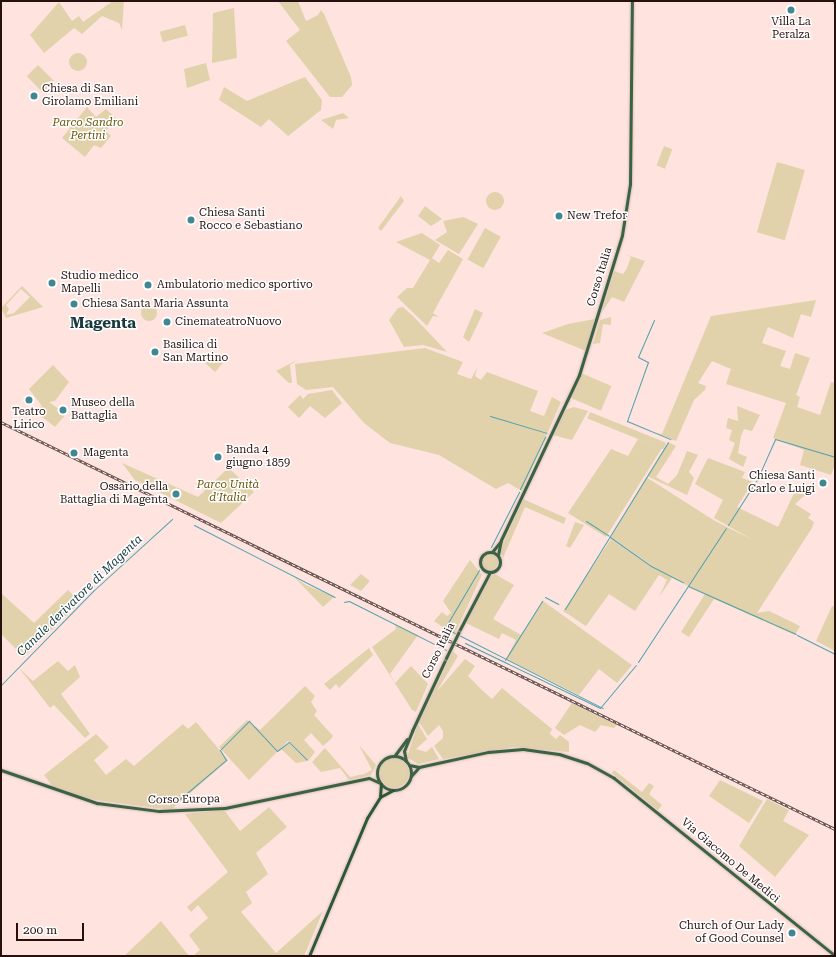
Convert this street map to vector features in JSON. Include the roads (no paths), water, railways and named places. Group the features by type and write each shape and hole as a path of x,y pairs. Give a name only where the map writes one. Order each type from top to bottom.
{"highway":[{"path":"380,783 380,798"},
{"path":"309,956 359,835 380,798 393,790"}],"main road":[{"name":"Corso Italia","path":"498,555 502,540 579,375 622,236 630,184 632,1"},
{"name":"Corso Italia","path":"492,552 502,540"},
{"path":"492,552 498,555 499,567 490,572 484,570 481,557 492,552"},
{"name":"Corso Italia","path":"483,580 484,570"},
{"name":"Corso Italia","path":"412,731 483,580 490,572"},
{"path":"411,776 404,751 412,731"},
{"name":"Corso Europa","path":"1,770 106,805 127,808 214,810 369,778 377,771 383,761 400,752 412,731"},
{"name":"Via Giacomo De Medici","path":"419,767 498,750 538,750 587,763 614,778 835,956"},
{"path":"391,756 406,761"},
{"path":"409,765 419,767"},
{"path":"369,778 393,790 403,788 419,767"},
{"path":"377,771 380,783"}],"waterway":[{"path":"654,320 638,357 648,362 627,421 670,439"},
{"path":"490,416 547,433"},
{"path":"520,489 545,437"},
{"name":"Canale derivatore di Magenta","path":"760,473 775,439 835,457"},
{"path":"565,609 668,442"},
{"name":"Canale derivatore di Magenta","path":"728,525 758,478"},
{"path":"491,547 519,492"},
{"name":"Canale derivatore di Magenta","path":"1,685 93,591 172,519"},
{"path":"586,521 609,536"},
{"name":"Canale derivatore di Magenta","path":"194,525 335,597"},
{"name":"Canale derivatore di Magenta","path":"638,662 726,528"},
{"path":"610,537 651,566 683,582"},
{"name":"Canale derivatore di Magenta","path":"479,570 445,628 603,708"},
{"path":"688,586 796,634"},
{"path":"545,597 558,604"},
{"name":"Canale derivatore di Magenta","path":"344,602 349,601 446,650"},
{"path":"505,660 542,601"},
{"path":"797,635 835,654"},
{"name":"Canale derivatore di Magenta","path":"465,643 600,708 636,665"},
{"path":"221,749 249,721 277,751 289,742 307,760"},
{"path":"175,803 226,760 220,750"}],"railway":[{"path":"1,422 835,829"}],"place":[{"name":"Villa La Peralza","path":"791,10"},
{"name":"Chiesa di San Girolamo Emiliani","path":"34,96"},
{"name":"New Trefor","path":"559,216"},
{"name":"Chiesa Santi Rocco e Sebastiano","path":"191,220"},
{"name":"Studio medico Mapelli","path":"52,283"},
{"name":"Ambulatorio medico sportivo","path":"148,285"},
{"name":"Chiesa Santa Maria Assunta","path":"74,304"},
{"name":"CinemateatroNuovo","path":"167,322"},
{"name":"Basilica di San Martino","path":"155,352"},
{"name":"Teatro Lirico","path":"29,400"},
{"name":"Museo della Battaglia","path":"63,410"},
{"name":"Magenta","path":"74,453"},
{"name":"Banda 4 giugno 1859","path":"218,457"},
{"name":"Chiesa Santi Carlo e Luigi","path":"823,483"},
{"name":"Ossario della Battaglia di Magenta","path":"176,494"},
{"name":"Church of Our Lady of Good Counsel","path":"792,933"}],"district":[{"name":"Magenta","path":"103,324"}],"park label":[{"name":"Parco Sandro Pertini","path":"88,130"},
{"name":"Parco Unità d'Italia","path":"228,492"}]}
